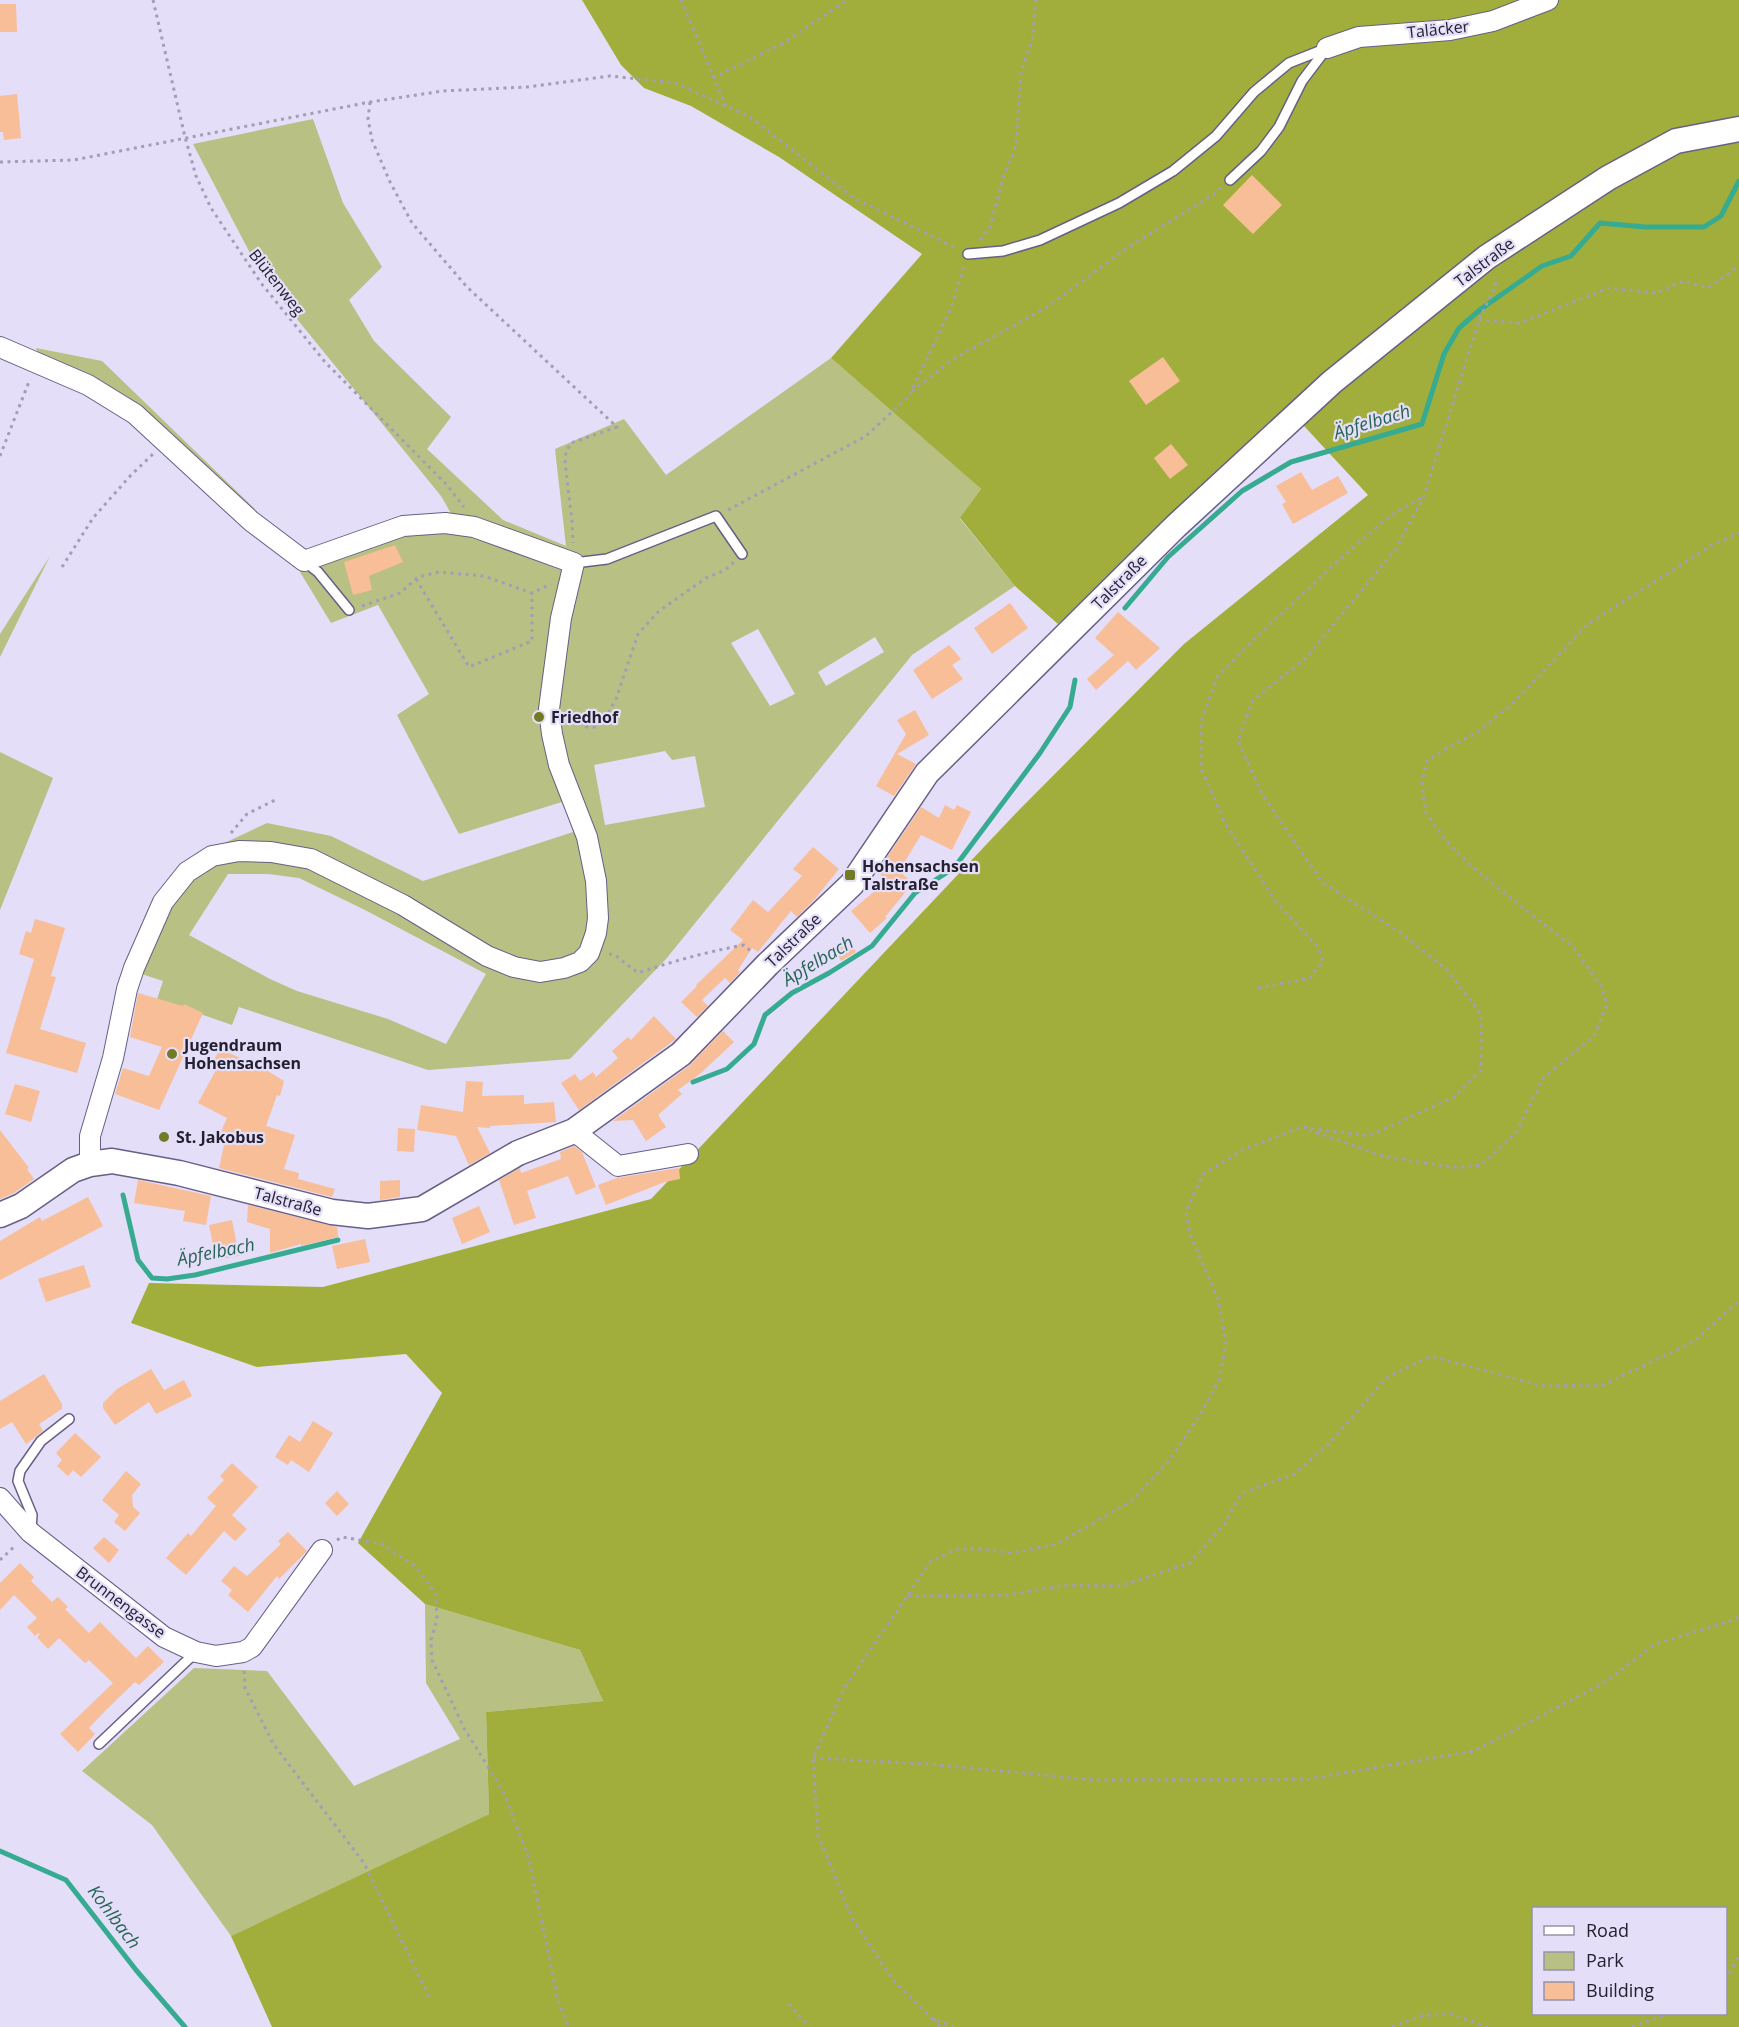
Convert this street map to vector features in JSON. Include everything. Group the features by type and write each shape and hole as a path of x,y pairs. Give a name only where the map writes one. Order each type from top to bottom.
{"street":[{"name":"Taläcker","path":"1327,48 1359,37 1450,30 1493,21 1548,0"},
{"name":"Talstraße","path":"0,1215 21,1206 72,1170 90,1164 112,1161 180,1173 332,1212 368,1216 422,1209 518,1153 574,1131 681,1054 768,964 852,884 927,773 1176,526 1332,382 1487,257 1608,178 1676,141 1739,129"},
{"path":"0,347 88,385 135,414 251,521 304,561 403,526 445,523 474,527 572,569 561,618 549,709 559,765 587,837 596,881 598,918 589,953 580,962 564,968 540,972 514,967 487,956 403,904 311,859 271,852 239,851 217,855 187,872 162,902 127,988 113,1058 90,1136 90,1164"},
{"path":"574,1131 618,1166 688,1154"},
{"name":"Brunnengasse","path":"0,1498 30,1532 165,1637 196,1652 216,1656 243,1652"},
{"path":"243,1652 252,1647 322,1550"}],"lane":[{"path":"968,254 1003,251 1040,240 1119,203 1173,171 1216,136 1254,92 1289,63 1327,48"},
{"path":"1230,180 1261,151 1279,127 1302,81 1327,48"},
{"path":"572,569 607,559 716,516 742,554"},
{"path":"304,561 318,572 349,610"},
{"path":"30,1532 32,1515 18,1481 20,1471 41,1441 69,1419"},
{"path":"99,1744 196,1652"}],"path":[{"name":"Blütenweg","path":"153,0 196,177 211,208 261,284 325,362 446,484 468,511 474,527"},
{"path":"681,0 726,106"},
{"path":"713,78 783,43 848,0"},
{"path":"910,393 951,308 968,254 990,227 1004,175 1016,147 1021,72 1033,37 1036,0"},
{"path":"0,162 74,159 370,102 443,91 527,87 610,76 676,83 750,117 854,198 968,254"},
{"path":"370,102 368,119 372,140 390,182 412,223 467,287 617,427 571,443 566,452 565,462 572,520 572,569 532,593"},
{"path":"716,516 866,436 910,393 952,360 1047,307 1125,250 1214,194 1230,180"},
{"path":"941,2027 892,1979 852,1917 818,1835 813,1758 845,1687 930,1561 957,1549 1011,1553 1057,1544 1131,1501 1170,1460 1203,1410 1219,1380 1226,1343 1218,1299 1190,1234 1186,1211 1203,1174 1245,1149 1301,1127 1369,1136 1454,1097 1481,1070 1481,1014 1447,970 1401,933 1322,882 1262,794 1238,741 1253,700 1305,659 1395,550 1424,496 1479,320 1496,285 1487,257"},
{"path":"1479,320 1520,323 1608,288 1655,293 1684,281 1708,288 1739,266"},
{"path":"0,456 37,363"},
{"path":"62,567 93,518 130,475 165,442"},
{"path":"1258,988 1310,978 1323,961 1318,947 1276,902 1225,823 1201,768 1201,722 1218,676 1251,642 1358,542 1390,516 1424,496"},
{"path":"1301,1127 1386,1157 1458,1168 1481,1165 1498,1152 1516,1133 1543,1078 1594,1036 1606,1004 1601,986 1574,948 1493,885 1446,841 1425,811 1422,782 1427,762 1447,748 1478,732 1514,702 1588,624 1712,545 1739,533"},
{"path":"572,715 586,727 597,727 604,720 619,692 638,634 659,611 699,583 724,570 742,554"},
{"path":"378,601 400,593 416,579 439,572 484,576 532,593"},
{"path":"416,579 469,667 532,641 532,593"},
{"path":"217,855 247,814 275,800"},
{"path":"589,953 615,955 638,973 689,956 744,945"},
{"path":"908,1596 1007,1595 1067,1585 1120,1586 1190,1563 1224,1524 1241,1494 1294,1474 1329,1444 1386,1378 1431,1356 1542,1386 1603,1385 1693,1342 1739,1301"},
{"path":"322,1550 342,1537 382,1544 416,1567 436,1594 437,1619 431,1640 432,1660 464,1728 504,1793 529,1859 558,2001 569,2027"},
{"path":"813,1758 927,1764 1095,1780 1309,1779 1474,1751 1604,1683 1654,1644 1734,1620 1739,1616"},
{"path":"243,1652 245,1688 274,1745 364,1863 430,1999"},
{"path":"1727,1976 1739,1955"},
{"path":"789,2004 809,2027"},
{"path":"1392,2027 1421,2016 1451,2014 1488,2027"},
{"path":"1632,2027 1662,2015"},
{"path":"931,2018 954,2027"}],"green space":[{"path":"582,0 1739,0 1739,2027 272,2027 231,1936 489,1814 486,1712 603,1701 580,1650 425,1604 358,1543 442,1393 406,1354 257,1367 131,1323 149,1283 323,1287 651,1199 1020,809 1184,644 1368,495 1292,413 1058,624 1015,586 960,518 981,489 831,358 922,254 779,157 691,106 644,88 621,65"},
{"path":"313,119 343,203 382,267 349,300 374,341 451,417 427,449 503,520 566,546 555,449 624,419 666,475 831,358 981,489 960,519 1015,586 912,655 666,959 570,1059 428,1070 239,1007 232,1025 157,999 163,981 123,968 156,898 216,847 267,823 331,836 423,881 573,832 565,801 459,834 397,715 429,694 378,605 331,623 300,572 402,532 463,534 441,496 262,276 193,144","holes":["758,629 795,694 770,706 731,643","875,637 884,652 826,686 818,672","665,751 672,760 695,756 705,807 605,825 594,765","228,874 268,874 299,878 486,974 446,1044 388,1019 297,991 189,935"]},
{"path":"36,348 102,361 255,509 252,514 139,407 38,354"},
{"path":"50,556 0,657 0,634"},
{"path":"0,752 53,778 0,910"},
{"path":"425,1604 580,1650 603,1701 486,1712 489,1814 231,1936 152,1825 82,1771 194,1668 267,1671 354,1786 460,1739 426,1683"}],"building":[{"path":"0,4 16,4 17,32 0,32"},
{"path":"17,94 21,138 4,140 3,132 0,132 0,96"},
{"path":"1252,175 1282,205 1253,234 1223,205"},
{"path":"1163,357 1180,381 1146,405 1129,381"},
{"path":"1171,444 1188,465 1170,479 1154,458"},
{"path":"1301,472 1312,490 1338,476 1348,493 1293,524 1282,504 1286,502 1276,486"},
{"path":"395,545 403,562 369,576 372,590 353,595 344,562"},
{"path":"1010,603 1028,628 992,654 974,628"},
{"path":"1118,612 1160,648 1136,670 1128,661 1096,690 1087,679 1114,655 1095,638"},
{"path":"949,645 961,659 952,665 963,679 932,699 913,670"},
{"path":"915,710 929,735 897,754 916,764 894,796 876,786 906,734 897,720"},
{"path":"945,805 954,810 957,805 971,812 952,850 921,835 899,871 913,883 885,917 887,918 870,933 851,911 888,880 877,872 921,807 939,818"},
{"path":"813,847 839,869 797,917 791,911 758,952 752,948 738,970 740,972 730,983 725,978 702,1000 708,1006 697,1017 681,1002 743,940 730,930 753,900 768,912 802,876 793,869"},
{"path":"35,919 65,928 51,976 56,977 40,1029 86,1043 77,1073 6,1053 34,959 19,954 26,931 31,933"},
{"path":"848,938 856,952 841,961 833,947"},
{"path":"138,993 183,1006 184,1004 203,1013 159,1110 115,1094 123,1068 149,1076 162,1047 130,1037"},
{"path":"654,1016 676,1039 579,1110 561,1083 575,1074 580,1081 593,1072 596,1077 618,1058 612,1051 628,1037 631,1040"},
{"path":"723,1031 734,1042 701,1073 678,1090 682,1094 658,1115 666,1127 646,1141 633,1120 613,1121 689,1066"},
{"path":"220,1049 261,1067 284,1081 280,1096 277,1095 266,1126 295,1135 284,1169 299,1173 298,1179 335,1189 332,1197 219,1168 226,1136 220,1134 227,1118 198,1103 216,1070 210,1067"},
{"path":"466,1081 483,1082 482,1096 524,1095 524,1104 554,1102 556,1122 490,1126 490,1128 477,1127 490,1153 469,1165 456,1136 417,1130 421,1105 463,1112"},
{"path":"15,1084 40,1091 31,1122 5,1114"},
{"path":"398,1128 415,1129 414,1152 397,1151"},
{"path":"0,1130 29,1168 27,1169 34,1179 14,1193 0,1199"},
{"path":"574,1146 582,1152 596,1187 576,1195 568,1176 527,1191 536,1218 514,1225 499,1180 520,1168 521,1173 561,1159 560,1152"},
{"path":"679,1168 680,1179 665,1182 606,1205 598,1185 617,1178"},
{"path":"138,1180 211,1196 206,1225 183,1221 185,1211 134,1203"},
{"path":"400,1180 400,1197 380,1200 380,1181"},
{"path":"88,1197 103,1226 0,1280 0,1241 40,1217 42,1221"},
{"path":"248,1205 337,1227 338,1237 270,1253 270,1229 247,1222"},
{"path":"479,1206 490,1232 462,1244 452,1218"},
{"path":"232,1220 239,1256 216,1260 209,1225"},
{"path":"365,1239 370,1262 337,1269 332,1246"},
{"path":"84,1265 91,1287 46,1302 38,1279"},
{"path":"151,1369 164,1390 184,1380 192,1396 156,1414 149,1402 115,1425 103,1408 103,1403 117,1389"},
{"path":"44,1374 62,1404 62,1409 39,1424 43,1431 26,1444 12,1422 0,1429 0,1401"},
{"path":"313,1421 333,1433 309,1472 291,1460 288,1465 275,1457 289,1435 300,1442"},
{"path":"75,1433 101,1457 81,1477 73,1470 68,1476 57,1466 62,1460 56,1453"},
{"path":"232,1463 258,1487 232,1515 247,1529 235,1541 224,1531 186,1575 166,1558 188,1533 191,1536 216,1506 207,1498 224,1480 220,1476"},
{"path":"126,1471 141,1484 132,1495 133,1507 140,1513 125,1531 114,1522 119,1515 102,1500"},
{"path":"337,1491 349,1504 337,1516 325,1503"},
{"path":"288,1532 307,1551 279,1579 277,1576 248,1612 228,1595 232,1590 221,1581 234,1566 247,1576 281,1544 278,1541"},
{"path":"104,1537 119,1550 109,1563 93,1548"},
{"path":"20,1563 34,1577 31,1581 52,1602 58,1597 68,1607 65,1609 89,1633 100,1622 136,1658 148,1646 164,1662 139,1685 135,1682 105,1711 89,1728 95,1734 78,1752 60,1734 113,1683 89,1660 85,1663 59,1638 48,1649 37,1637 40,1634 35,1636 27,1627 37,1618 14,1595 0,1610 0,1583"}],"waterway":[{"name":"Äpfelbach","path":"1125,608 1168,557 1242,491 1291,462 1422,424 1444,354 1459,328 1481,309 1542,266 1571,256 1600,223 1645,227 1704,227 1721,216 1739,181"},
{"name":"Äpfelbach","path":"693,1082 727,1069 754,1044 765,1015 792,993 872,946 915,893 954,868 1040,753 1070,707 1075,680"},
{"name":"Äpfelbach","path":"123,1195 138,1260 152,1278 167,1279 195,1275 338,1240"},
{"name":"Kohlbach","path":"0,1851 66,1880 136,1970 185,2027"}],"place":[{"name":"Friedhof","path":"539,717"},
{"name":"Hohensachsen Talstraße","path":"850,875"},
{"name":"Jugendraum Hohensachsen","path":"172,1054"},
{"name":"St. Jakobus","path":"164,1137"}]}
